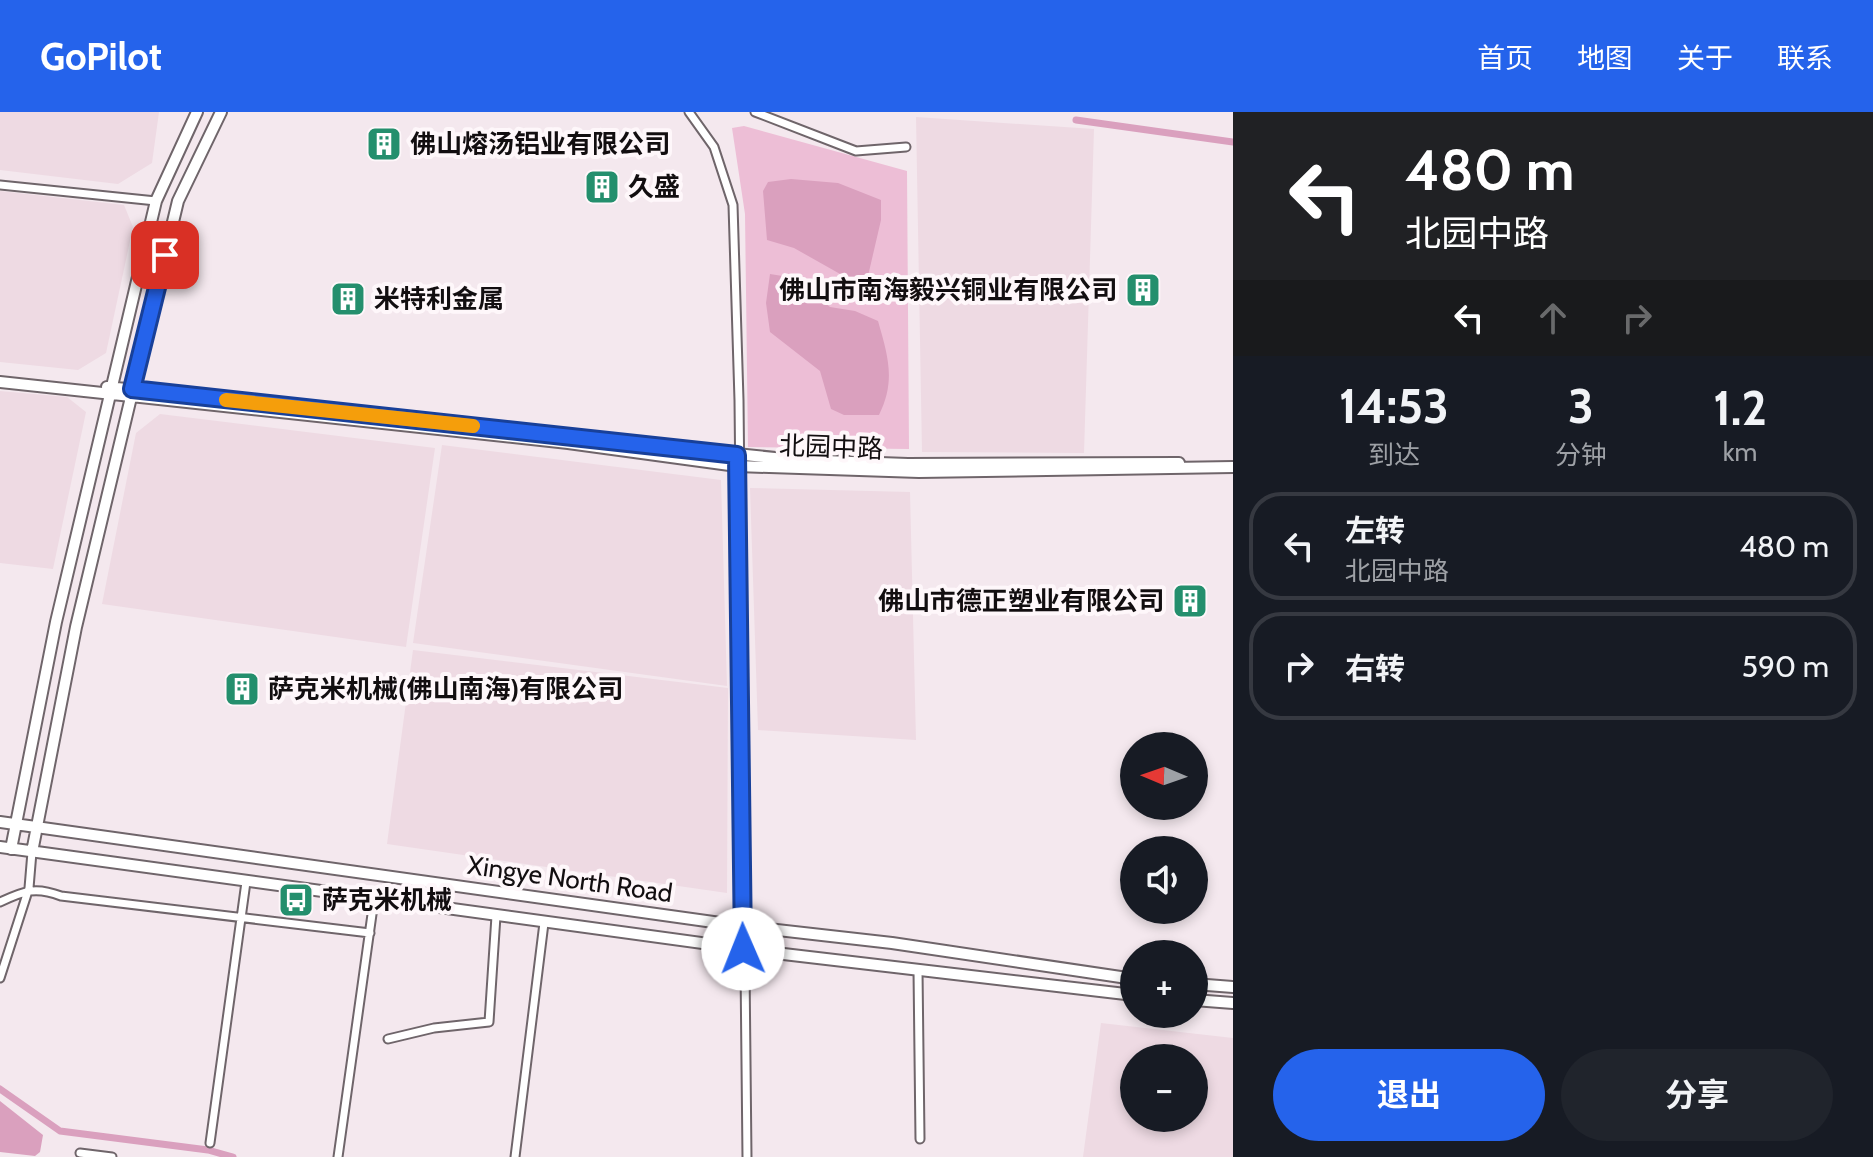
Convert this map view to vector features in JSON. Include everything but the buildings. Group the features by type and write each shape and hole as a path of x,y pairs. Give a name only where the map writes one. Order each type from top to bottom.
{"street":[{"path":"6,848 17,825 56,622 156,201 197,112"},
{"path":"0,978 29,888 32,852 76,627 178,201 221,112"},
{"path":"689,112 714,147 733,205 747,1157"},
{"path":"755,112 856,151 906,147"},
{"path":"0,185 156,201"},
{"name":"北园中路","path":"0,376 111,390"},
{"name":"北园中路","path":"0,382 132,392 737,461 997,472 1233,467"},
{"name":"北园中路","path":"737,461 908,464 1233,460"},
{"name":"Xingye North Road","path":"0,822 1120,977"},
{"name":"Xingye North Road","path":"6,848 743,949 1120,993"},
{"path":"210,1143 246,882"},
{"path":"0,902 29,888 43,889 61,896 370,933"},
{"path":"338,1157 374,900"},
{"path":"388,1039 434,1028 489,1022 496,916"},
{"path":"515,1157 544,923"},
{"path":"918,970 920,1139"},
{"path":"1208,985 1233,987"},
{"path":"1208,1001 1233,1003"},
{"path":"80,1153 112,1157"}],"shaded area":[{"path":"0,112 159,112 152,163 118,184 0,170"},
{"path":"916,117 1094,129 1084,453 922,452"},
{"path":"744,126 907,171 909,449 748,447 745,214 732,128"},
{"path":"791,179 838,183 881,200 881,220 868,276 849,279 794,248 767,240 763,191 768,182"},
{"path":"0,191 124,205 133,227 106,353 78,370 0,362"},
{"path":"770,274 795,278 830,307 855,311 878,321 889,368 887,391 879,415 844,415 831,409 820,371 770,332 766,303"},
{"path":"0,391 67,397 86,412 53,569 0,563"},
{"path":"160,414 435,448 406,647 102,604 136,433"},
{"path":"442,445 721,480 727,686 413,643"},
{"path":"750,488 910,492 916,740 758,730"},
{"path":"413,650 728,688 727,893 387,844"},
{"path":"1101,1023 1120,1025 1120,1028 1233,1038 1233,1157 1083,1157"},
{"path":"0,1101 43,1135 40,1152 35,1156 0,1152"}],"waterway":[{"path":"1076,120 1233,142"},
{"path":"0,1089 60,1131 208,1150 233,1157"}],"slow traffic":[{"path":"226,400 473,426"}],"place":[{"name":"佛山熔汤铝业有限公司","path":"384,144"},
{"name":"久盛","path":"602,187"},
{"name":"佛山市南海毅兴铜业有限公司","path":"1143,290"},
{"name":"米特利金属","path":"348,299"},
{"name":"佛山市德正塑业有限公司","path":"1190,601"},
{"name":"萨克米机械(佛山南海)有限公司","path":"242,689"},
{"name":"萨克米机械","path":"296,900"}],"route":[{"path":"165,255 132,389 737,455 743,949"}]}
